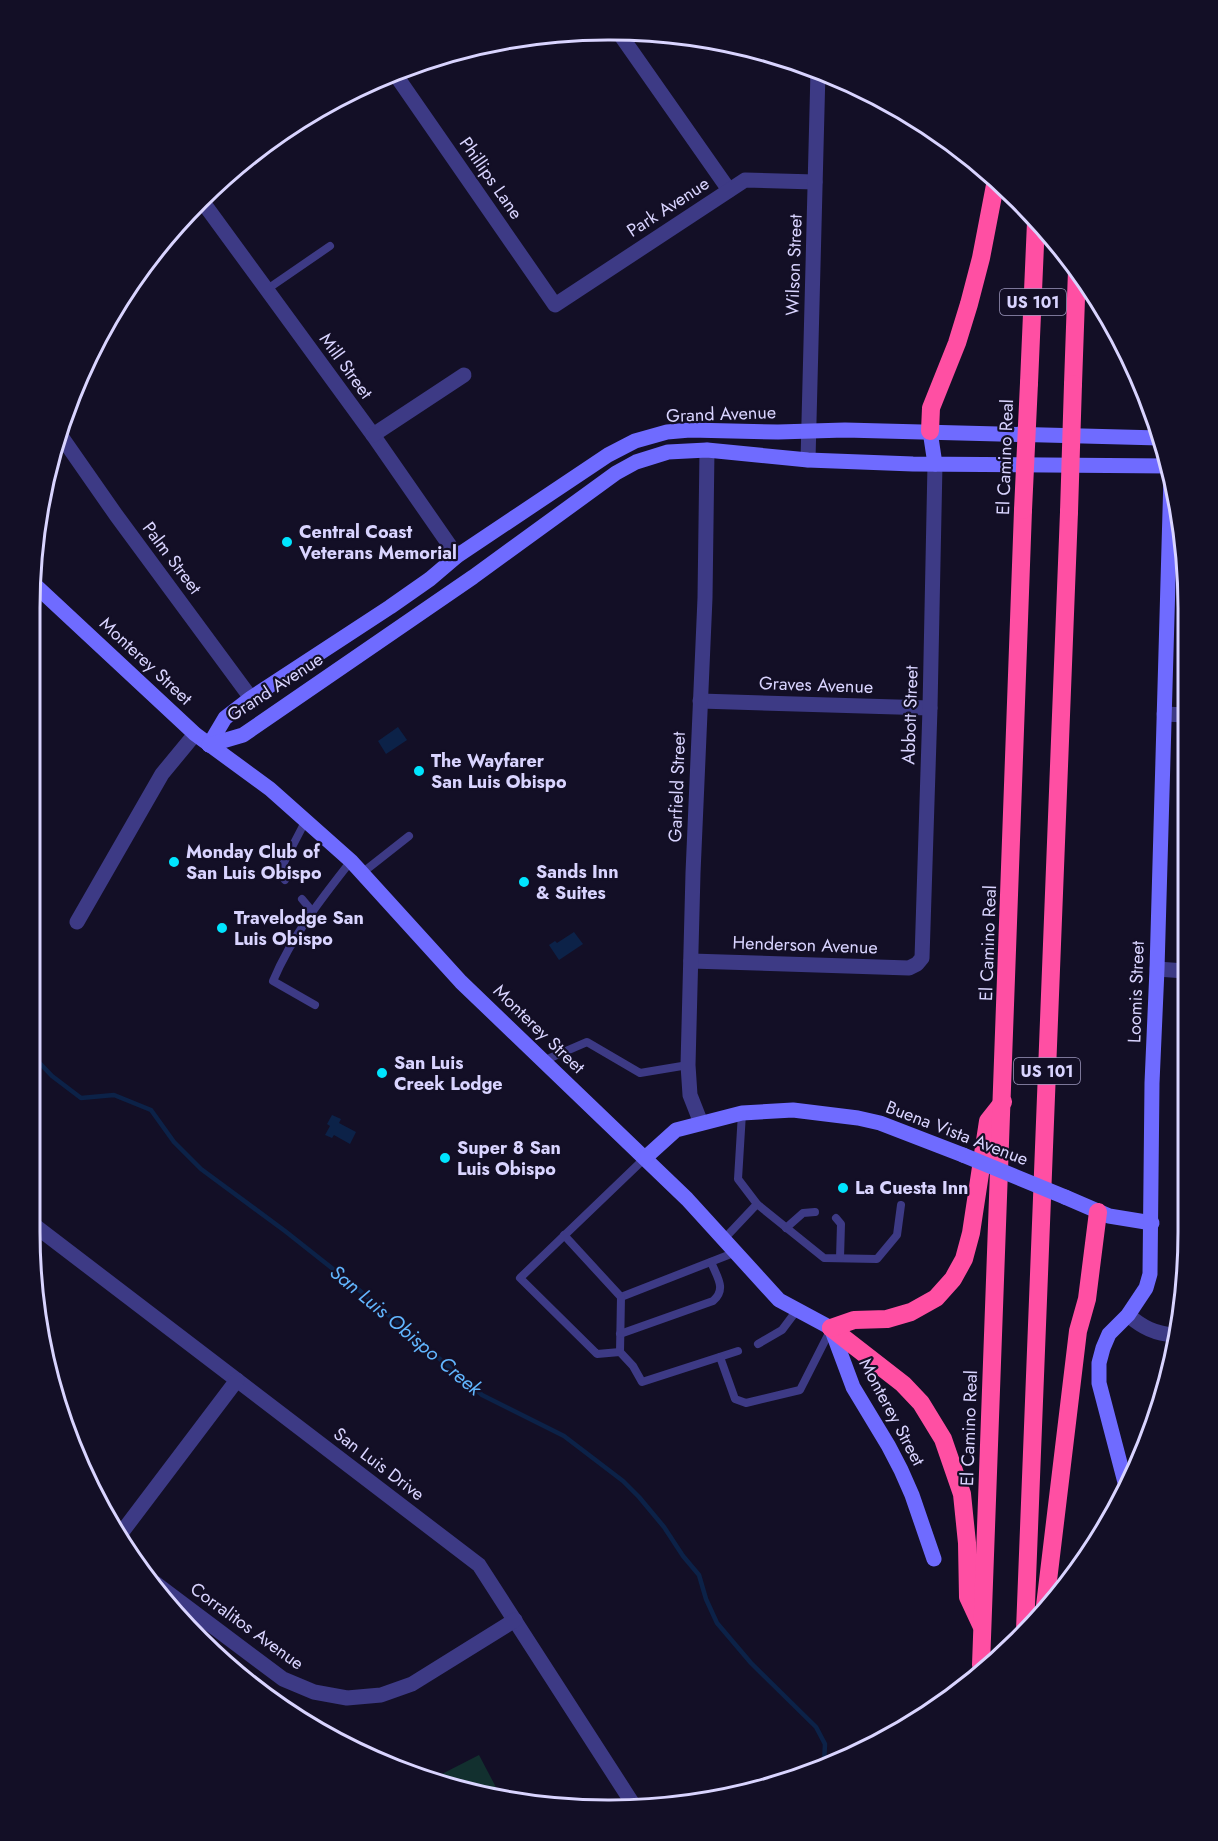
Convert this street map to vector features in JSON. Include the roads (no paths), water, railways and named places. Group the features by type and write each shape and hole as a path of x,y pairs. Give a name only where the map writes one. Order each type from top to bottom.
{"highway":[{"path":"930,431 931,408 957,343 978,270 994,191"},
{"name":"El Camino Real","path":"981,1661 1023,510 1036,233"},
{"name":"US 101","path":"1025,1618 1076,285"},
{"path":"831,1328 854,1320 887,1319 911,1312 936,1298 953,1279 964,1259 969,1242 988,1121 1003,1102"},
{"path":"1046,1595 1078,1331 1086,1299 1098,1212"},
{"path":"831,1328 903,1384 921,1403 943,1439 956,1475 964,1509 968,1543 968,1598 982,1628"}],"street":[{"path":"625,41 729,190"},
{"name":"Phillips Lane","path":"400,81 555,305"},
{"name":"Wilson Street","path":"808,460 818,81"},
{"name":"Park Avenue","path":"555,305 745,180 815,182"},
{"name":"Mill Street","path":"207,207 373,435 457,556"},
{"path":"373,435 465,375"},
{"name":"Grand Avenue","path":"209,745 225,718 251,698 415,591 457,556 608,455 635,441 667,432 690,430 930,431 1151,438"},
{"path":"930,431 935,464"},
{"name":"Palm Street","path":"66,443 251,698"},
{"name":"Grand Avenue","path":"209,745 243,735 473,577 616,473 636,462 668,452 707,450 808,460 935,464 1159,466"},
{"name":"Garfield Street","path":"701,1123 690,1095 688,1065 705,598 707,450"},
{"name":"Abbott Street","path":"917,964 922,958 935,464"},
{"name":"Loomis Street","path":"1123,1474 1099,1383 1099,1373 1102,1348 1109,1334 1128,1315 1146,1288 1150,1274 1152,1083 1170,516"},
{"path":"457,556 473,577"},
{"name":"Monterey Street","path":"41,591 195,734 270,789 351,861 461,982 645,1158 724,1239 779,1300 831,1328 853,1387 901,1470 934,1559"},
{"name":"Graves Avenue","path":"700,701 930,708"},
{"path":"1164,714 1178,715"},
{"path":"77,922 162,774 195,734"},
{"name":"Henderson Avenue","path":"691,961 909,968 917,964"},
{"path":"1157,969 1178,970"},
{"name":"Buena Vista Avenue","path":"645,1158 676,1130 742,1113 793,1110 858,1118 895,1128 1098,1212 1152,1223"},
{"name":"San Luis Drive","path":"40,1230 479,1565 630,1799"},
{"path":"1128,1315 1141,1326 1160,1335 1168,1335"},
{"path":"125,1529 237,1380"},
{"name":"Corralitos Avenue","path":"173,1597 283,1679 314,1692 347,1698 381,1695 412,1684 515,1620"}],"lane":[{"path":"266,290 330,246"},
{"path":"285,880 279,872 306,820"},
{"path":"362,873 409,836"},
{"path":"315,1005 273,981 283,957 312,911 351,861"},
{"path":"302,899 312,911"},
{"path":"543,1061 586,1042 640,1073 688,1065"},
{"path":"742,1113 738,1179 757,1204 824,1258 877,1259 897,1235 901,1205"},
{"path":"620,1352 597,1354 520,1278 645,1158"},
{"path":"724,1239 757,1204"},
{"path":"786,1228 802,1213 815,1212"},
{"path":"836,1218 841,1224 840,1258"},
{"path":"564,1235 621,1298 620,1352 633,1366 642,1382 738,1351"},
{"path":"621,1298 736,1252"},
{"path":"620,1334 713,1301 720,1295 722,1287 711,1262"},
{"path":"758,1344 782,1330 797,1310"},
{"path":"720,1357 735,1399 746,1403 800,1390 831,1328"}],"water":[{"path":"398,727 407,740 386,754 378,741"},
{"path":"574,932 583,944 559,960 549,945 555,941 557,943"},
{"path":"332,1115 341,1119 339,1123 356,1132 350,1144 334,1135 332,1138 325,1135"}],"waterway":[{"name":"San Luis Obispo Creek","path":"40,1063 52,1076 81,1098 114,1095 151,1110 174,1142 201,1169 352,1284 482,1395 564,1436 623,1481 664,1527 699,1575 706,1599 717,1623 751,1663 816,1727 825,1744 824,1758"}],"place":[{"name":"Central Coast Veterans Memorial","path":"287,542"},
{"name":"The Wayfarer San Luis Obispo","path":"419,771"},
{"name":"Monday Club of San Luis Obispo","path":"174,862"},
{"name":"Sands Inn & Suites","path":"524,882"},
{"name":"Travelodge San Luis Obispo","path":"222,928"},
{"name":"San Luis Creek Lodge","path":"382,1073"},
{"name":"Super 8 San Luis Obispo","path":"445,1158"},
{"name":"La Cuesta Inn","path":"843,1188"}]}
